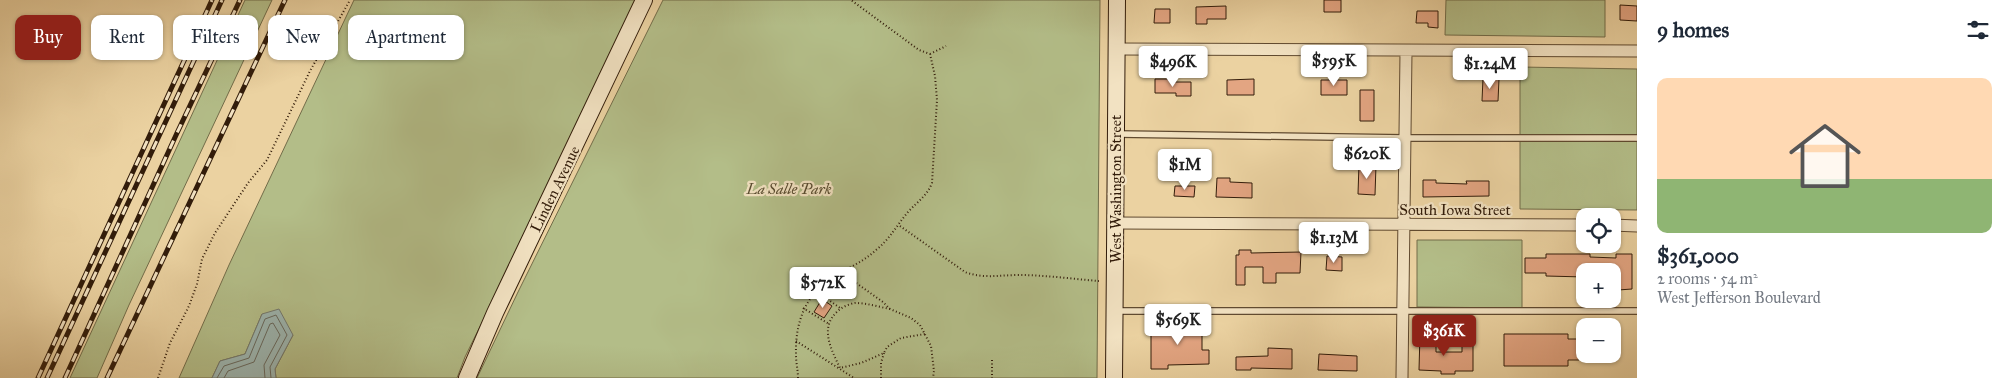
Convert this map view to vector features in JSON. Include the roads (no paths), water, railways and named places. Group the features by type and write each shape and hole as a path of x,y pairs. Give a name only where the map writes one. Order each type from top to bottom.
{"street":[{"name":"Linden Avenue","path":"467,378 495,313 644,0"},
{"name":"West Washington Street","path":"1114,378 1117,0"},
{"path":"1116,49 1637,52"},
{"path":"1402,378 1406,52"},
{"name":"South Iowa Street","path":"1115,223 1576,225"},
{"path":"1621,226 1637,226"}],"lane":[{"path":"1116,134 1405,138 1637,138"},
{"path":"1115,311 1637,311"}],"water":[{"path":"279,309 293,335 275,369 276,378 212,378 220,361 245,354 262,314"}],"railway":[{"path":"38,378 212,0"},
{"path":"47,378 222,0"},
{"path":"65,378 240,0"},
{"path":"107,378 285,0"}],"park label":[{"name":"La Salle Park","path":"789,189"}]}
